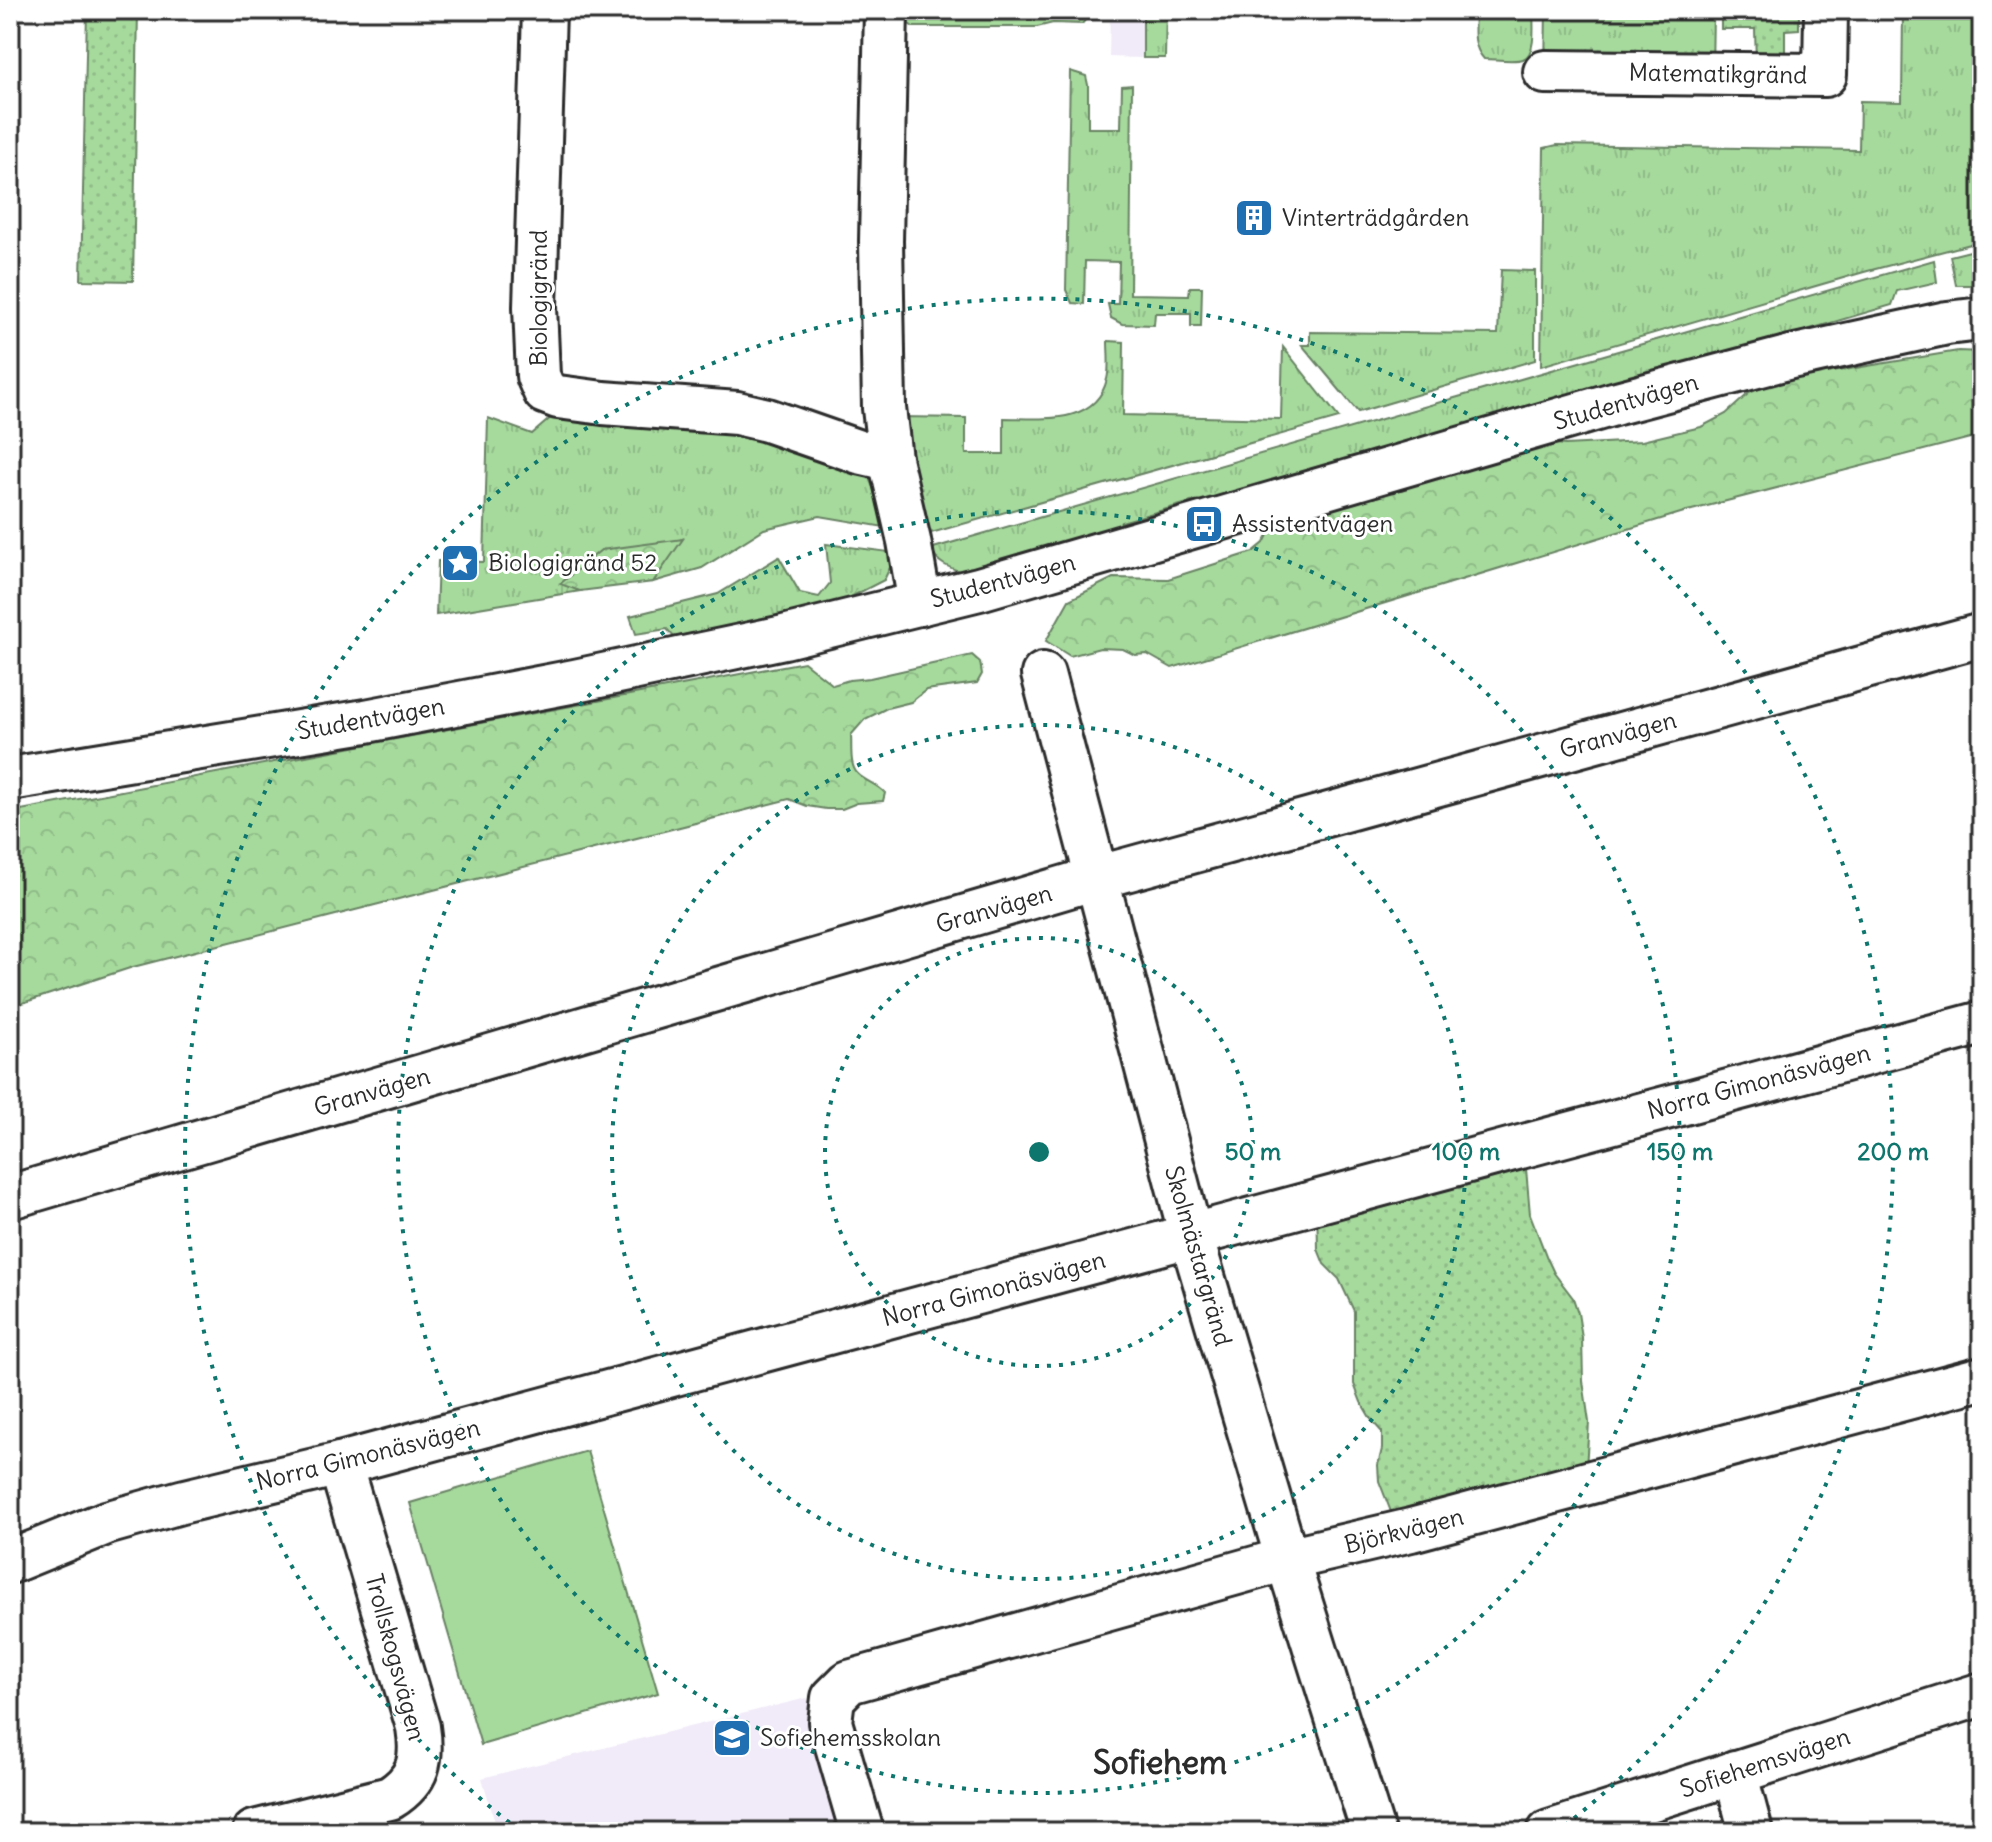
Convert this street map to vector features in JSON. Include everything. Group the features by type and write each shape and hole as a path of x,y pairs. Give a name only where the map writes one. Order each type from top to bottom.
{"street":[{"name":"Biologigränd","path":"544,10 535,307 538,376 545,392 558,397 603,403 737,413 890,459"},
{"path":"886,10 881,241 884,408 890,459 920,604"},
{"name":"Matematikgränd","path":"1545,72 1825,75 1826,10"},
{"name":"Studentvägen","path":"10,779 381,718 784,637 993,585 1617,403 1791,357 1947,323 1982,319"},
{"name":"Granvägen","path":"10,1197 1096,878 1982,635"},
{"name":"Skolmästargränd","path":"1043,674 1191,1236 1287,1559 1373,1832"},
{"name":"Norra Gimonäsvägen","path":"10,1562 106,1523 181,1502 340,1464 1982,1023"},
{"name":"Björkvägen","path":"862,1832 830,1722 833,1698 849,1682 1287,1559 1411,1530 1982,1378"},
{"name":"Trollskogsvägen","path":"254,1832 390,1798 404,1789 419,1762 421,1747 418,1727 340,1464"},
{"name":"Sofiehemsvägen","path":"1549,1832 1982,1694"},
{"path":"1735,1772 1751,1832"}],"shaded area":[{"path":"1110,12 1143,13 1143,58 1109,57"},
{"name":"Sofiehemsskolan","path":"807,1698 845,1832 498,1832 482,1778"}],"green space":[{"path":"87,10 138,10 133,281 81,280"},
{"path":"899,10 1093,10 1082,24 913,27 900,17"},
{"path":"1110,10 1166,10 1165,58 1143,58 1143,13"},
{"path":"1475,10 1533,10 1533,37 1527,56 1515,60 1484,59 1475,42"},
{"path":"1546,10 1713,10 1712,74 1545,72"},
{"path":"1721,10 1799,10 1799,29 1785,30 1785,62 1756,62 1755,29 1721,29"},
{"path":"1903,10 1982,10 1982,241 1541,366 1544,148 1557,145 1859,150 1860,101 1902,102"},
{"path":"1070,71 1086,76 1088,128 1121,128 1122,86 1132,85 1130,294 1189,295 1190,287 1202,287 1201,326 1191,326 1191,313 1155,313 1154,325 1122,324 1111,318 1108,304 1118,304 1119,262 1085,261 1084,304 1072,303 1066,290"},
{"path":"1982,248 1982,285 1956,285 1950,256"},
{"path":"1934,260 1937,282 1897,291 1892,305 1210,505 1198,500 1121,522 1113,535 965,573 940,562 930,549"},
{"path":"1501,270 1535,271 1535,360 1358,412 1302,345 1310,345 1310,332 1498,334"},
{"path":"1108,341 1124,342 1123,415 1281,419 1283,347 1339,418 924,535 901,417 966,418 966,454 1004,454 1004,418 1065,416 1091,405 1101,394 1107,379"},
{"path":"1958,351 1982,352 1982,435 1684,512 1172,668 1147,654 1135,655 1123,649 1100,648 1070,656 1046,641 1069,600 1113,578 1168,579 1253,552 1264,543 1286,499 1502,438 1565,445 1642,441 1701,427 1726,414 1749,393 1777,381"},
{"path":"554,415 748,423 867,473 890,528 820,516 764,529 702,568 653,582 682,539 561,583 580,591 436,615 438,561 484,562 488,418 532,434"},
{"path":"683,539 653,582 580,591 560,584 601,550"},
{"path":"826,544 897,553 884,580 837,604 674,637 667,629 636,634 630,616 718,594 779,557 800,593 819,597 830,583"},
{"path":"972,655 980,662 982,674 977,683 926,690 911,702 887,708 865,719 851,735 855,771 885,793 883,801 826,809 789,799 133,967 10,1007 10,812 804,662 833,685"},
{"path":"1524,1146 1530,1214 1554,1273 1573,1298 1578,1313 1589,1422 1585,1484 1393,1517 1379,1481 1382,1432 1372,1421 1354,1384 1354,1311 1339,1279 1324,1264 1318,1249 1317,1202"},
{"path":"587,1451 658,1693 481,1745 410,1503"}],"place":[{"name":"Vinterträdgården","path":"1254,218"},
{"name":"Assistentvägen","path":"1204,524"},
{"name":"Biologigränd 52","path":"460,563"},
{"name":"Sofiehemsskolan","path":"732,1738"}],"district":[{"name":"Sofiehem","path":"1160,1763"}]}
